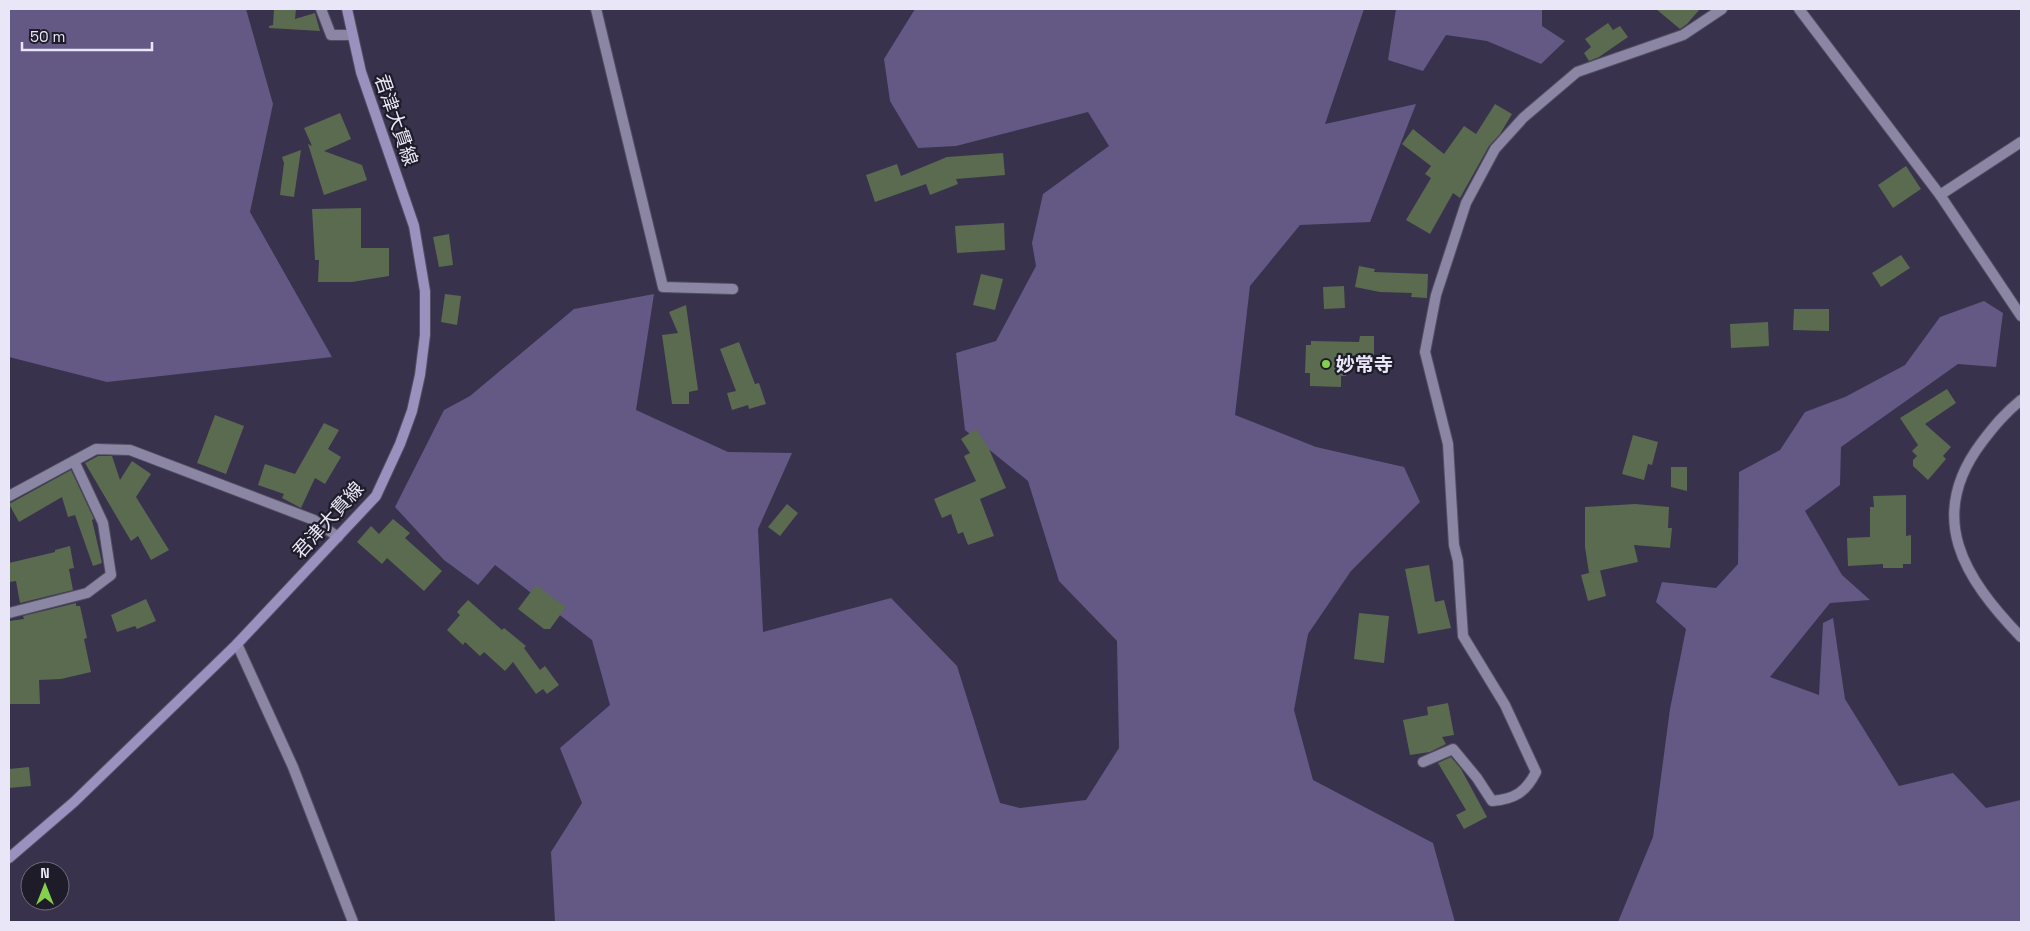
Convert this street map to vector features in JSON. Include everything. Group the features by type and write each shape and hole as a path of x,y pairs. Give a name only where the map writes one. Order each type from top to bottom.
{"main road":[{"name":"君津大貫線","path":"9,858 74,802 237,644 338,538 376,496 400,444 412,411 420,375 424,335 425,292 414,226 361,72 347,9"}],"street":[{"path":"321,9 331,35 352,34"},
{"path":"596,9 663,287 733,290"},
{"path":"1423,762 1453,749 1478,778 1492,800 1508,800 1524,790 1531,783 1536,772 1505,705 1463,636 1458,561 1454,545 1448,444 1424,352 1436,295 1466,203 1495,149 1522,118 1577,72 1683,35 1722,9"},
{"path":"1799,9 1940,195 2021,316"},
{"path":"1940,195 2021,142"},
{"path":"2021,400 2003,414 1970,458 1958,488 1953,512 1956,538 1964,563 2002,616 2021,637"},
{"path":"9,496 96,449 130,450 314,520 338,538"},
{"path":"9,613 87,593 111,575 103,523 74,461"},
{"path":"237,644 293,767 354,922"}],"shaded area":[{"path":"9,9 246,9 273,104 250,212 332,357 107,382 9,357"},
{"path":"915,9 1364,9 1325,124 1416,104 1370,222 1300,225 1250,286 1235,415 1316,447 1404,467 1420,502 1351,571 1308,634 1294,710 1313,780 1433,843 1455,922 555,922 551,852 582,803 560,748 610,705 592,640 495,565 478,585 444,560 395,507 444,410 470,396 574,309 654,294 636,410 728,452 792,453 758,529 763,632 891,598 957,666 1000,803 1020,808 1086,800 1119,748 1117,641 1059,581 1028,481 965,430 956,353 996,341 1036,266 1032,243 1043,194 1109,146 1088,112 956,146 918,148 890,101 884,59"},
{"path":"1396,9 1542,9 1542,26 1565,41 1541,64 1487,41 1446,35 1423,71 1388,60"},
{"path":"1984,301 2003,313 1996,367 1958,364 1841,447 1840,485 1805,511 1842,575 1870,600 1830,603 1770,677 1819,695 1823,623 1833,618 1845,699 1899,786 1953,773 1986,808 2021,800 2021,922 1618,922 1653,837 1670,709 1686,629 1656,602 1662,582 1716,588 1738,564 1739,472 1780,450 1805,412 1845,397 1905,365 1940,317"}],"building":[{"path":"274,9 296,9 295,19 315,13 320,31 269,28 269,26 273,25"},
{"path":"1656,9 1700,9 1680,29"},
{"path":"1608,23 1613,30 1620,26 1628,37 1599,57 1589,61 1584,53 1591,47 1585,39"},
{"path":"1495,104 1512,114 1500,134 1489,146 1460,198 1453,193 1430,234 1406,220 1431,178 1425,174 1431,166 1402,144 1413,129 1444,154 1464,126 1476,134"},
{"path":"340,113 351,139 324,151 362,165 367,180 324,195 308,144 312,146 304,128"},
{"path":"301,150 294,197 280,195 284,163 282,157"},
{"path":"1003,153 1005,175 956,179 958,184 930,195 926,184 875,202 866,175 897,164 901,176 947,157"},
{"path":"1906,166 1921,189 1893,208 1878,185"},
{"path":"361,208 361,248 389,248 389,276 352,282 318,282 319,260 315,260 312,209"},
{"path":"1004,223 1005,250 957,253 955,226"},
{"path":"449,234 453,265 439,267 433,237"},
{"path":"1901,255 1910,268 1881,287 1872,273"},
{"path":"1359,266 1375,269 1374,272 1428,274 1427,298 1411,297 1412,293 1380,292 1355,287"},
{"path":"981,274 1003,279 995,310 973,305"},
{"path":"1344,286 1345,308 1324,309 1323,287"},
{"path":"445,294 461,296 457,325 441,322"},
{"path":"686,305 698,390 689,392 689,404 672,404 662,335 678,333 669,312"},
{"path":"1794,309 1829,309 1829,331 1793,330"},
{"path":"1768,322 1769,346 1731,348 1730,324"},
{"name":"妙常寺","path":"1360,336 1374,336 1374,357 1347,357 1346,376 1341,376 1341,387 1310,386 1310,373 1305,373 1306,345 1311,345 1311,341 1359,342"},
{"path":"739,342 755,384 759,383 766,404 749,409 748,405 732,410 727,393 736,391 720,349"},
{"path":"1947,389 1956,403 1925,424 1951,447 1943,456 1946,459 1928,480 1913,466 1913,460 1917,456 1912,451 1918,445 1900,418"},
{"path":"215,415 244,426 226,474 197,463"},
{"path":"324,423 339,430 328,449 341,457 325,484 315,478 301,508 282,498 284,494 258,485 265,464 295,474"},
{"path":"976,429 989,449 1006,488 980,499 994,536 968,545 963,532 958,534 951,514 942,518 934,499 976,481 964,456 970,453 961,439"},
{"path":"1633,435 1658,442 1652,465 1648,464 1644,480 1622,474"},
{"path":"98,456 112,456 120,480 132,461 151,474 136,497 169,550 151,560 138,536 131,541 85,463"},
{"path":"1671,467 1687,467 1687,491 1671,487"},
{"path":"71,470 94,519 92,520 102,563 93,566 75,515 68,517 62,497 19,522 9,504"},
{"path":"1906,495 1906,536 1911,535 1911,564 1903,564 1903,568 1883,568 1883,564 1848,566 1847,538 1870,537 1870,507 1874,507 1873,496"},
{"path":"787,504 798,513 780,536 768,527"},
{"path":"1635,504 1669,507 1668,528 1672,528 1670,548 1634,545 1638,562 1589,573 1585,547 1585,507"},
{"path":"393,519 410,533 405,538 442,571 424,591 387,558 382,564 357,542 371,526 379,534"},
{"path":"70,546 74,568 69,569 73,590 20,603 16,581 9,582 9,563 55,552 55,550"},
{"path":"1429,565 1435,602 1444,600 1451,628 1418,634 1405,569"},
{"path":"1600,570 1606,596 1588,601 1581,575"},
{"path":"536,585 566,607 550,629 544,629 518,609"},
{"path":"146,599 156,621 137,629 135,626 117,632 111,615"},
{"path":"468,600 502,630 504,628 526,646 524,648 540,670 545,666 559,685 547,694 543,689 536,694 513,662 505,671 484,652 480,656 465,642 463,645 447,630 460,615 457,612"},
{"path":"76,603 76,606 80,606 87,638 84,639 91,672 61,679 39,680 40,704 9,704 9,621 24,619 23,616"},
{"path":"1359,613 1389,616 1384,663 1354,659"},
{"path":"1448,703 1454,735 1442,737 1446,744 1430,752 1410,755 1403,720 1428,715 1427,707"},
{"path":"1451,757 1461,769 1487,817 1464,829 1456,815 1466,810 1438,763"},
{"path":"29,767 31,786 9,788 9,769"}],"place":[{"name":"妙常寺","path":"1326,364"}]}
